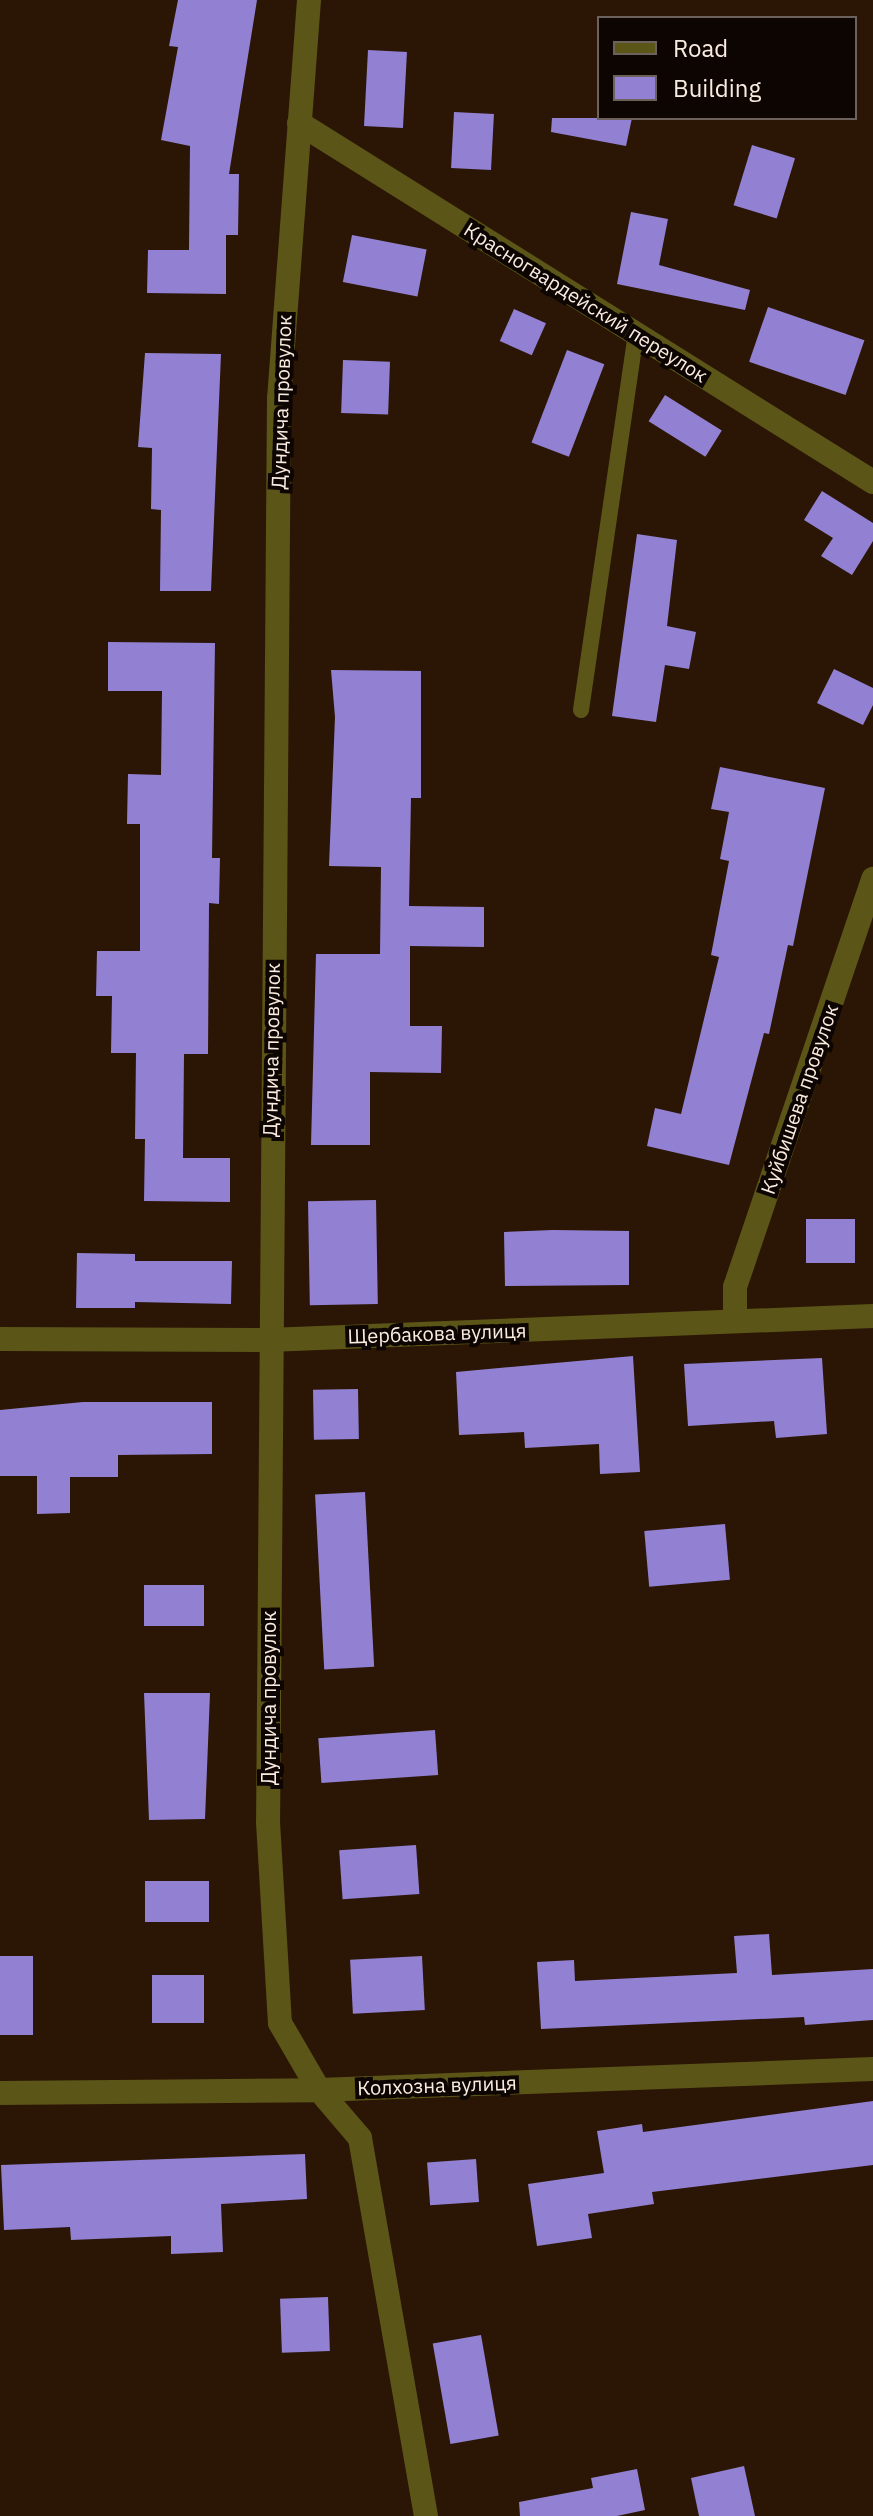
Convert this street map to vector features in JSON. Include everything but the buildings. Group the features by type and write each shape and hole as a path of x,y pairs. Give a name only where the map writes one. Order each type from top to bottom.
{"street":[{"name":"Дундича провулок","path":"309,0 279,398 268,1340 268,1822 280,2023 319,2090 360,2138 426,2516"},
{"name":"Красногвардейский переулок","path":"299,123 873,482"},
{"name":"Куйбишева провулок","path":"735,1321 735,1287 873,879"},
{"name":"Щербакова вулиця","path":"0,1339 268,1340 873,1316"},
{"name":"Колхозна вулиця","path":"0,2093 319,2090 873,2069"}],"lane":[{"path":"581,710 636,333"}]}
